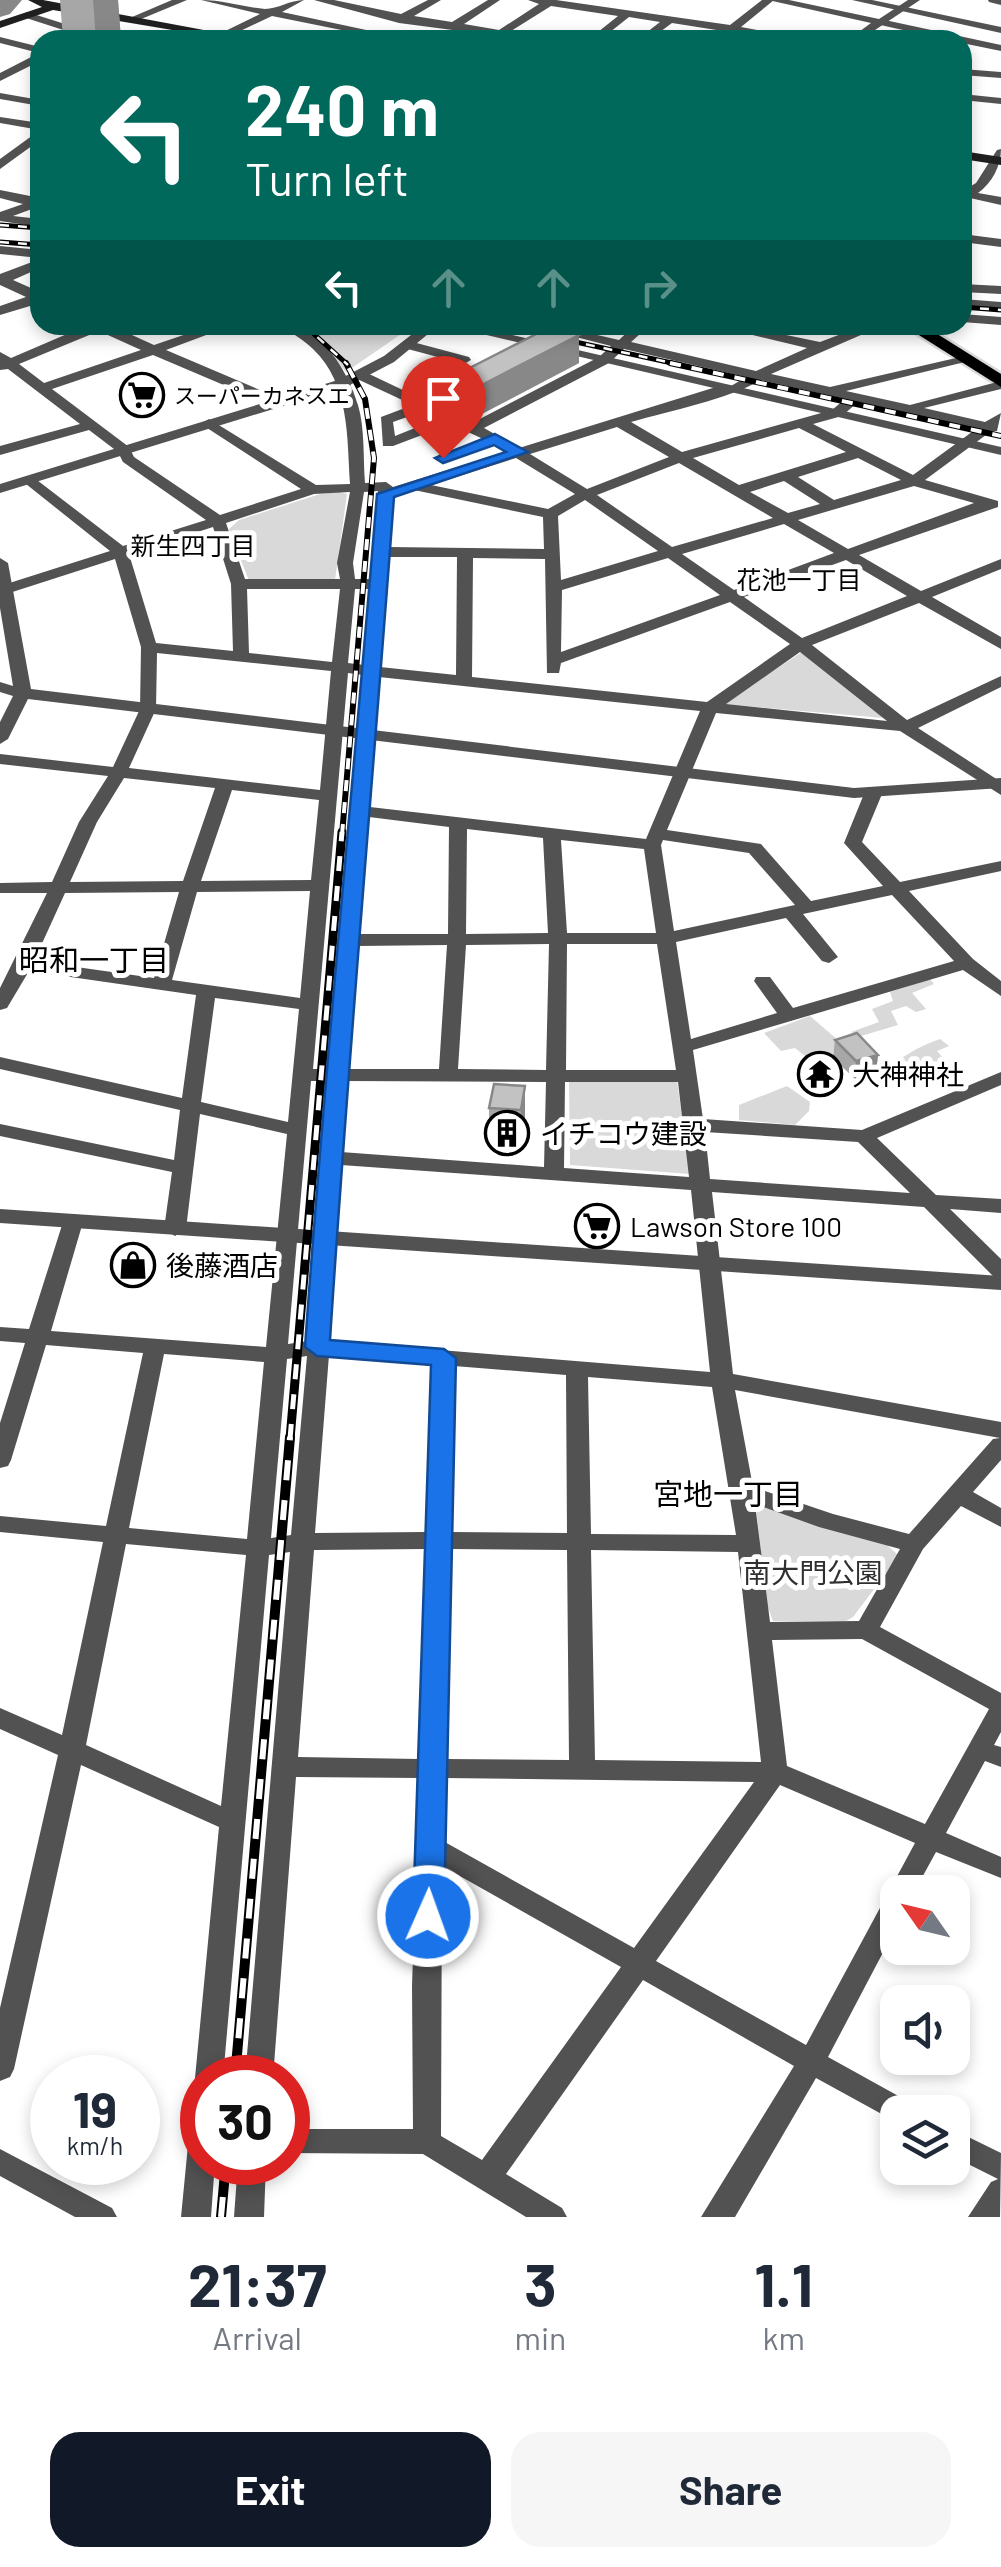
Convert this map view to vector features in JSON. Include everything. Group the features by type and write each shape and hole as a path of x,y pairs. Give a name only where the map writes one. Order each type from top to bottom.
{"main road":[{"path":"33,0 52,7 178,30"},
{"path":"0,25 52,7"},
{"path":"972,156 999,158"},
{"path":"927,335 1001,384"}],"street":[{"path":"52,7 73,0"},
{"path":"130,20 182,0"},
{"path":"206,0 339,30"},
{"path":"234,30 300,0"},
{"path":"319,0 470,30"},
{"path":"381,30 436,0"},
{"path":"454,26 495,0"},
{"path":"532,0 739,30"},
{"path":"604,10 620,0"},
{"path":"732,29 771,0 913,30"},
{"path":"857,0 1001,30"},
{"path":"868,30 915,0"},
{"path":"994,0 1001,2"},
{"path":"505,30 551,1"},
{"path":"605,30 628,13"},
{"path":"27,16 72,30"},
{"path":"87,30 111,17"},
{"path":"656,30 670,20"},
{"path":"0,40 30,55"},
{"path":"972,44 1001,51"},
{"path":"972,52 1001,51"},
{"path":"0,78 30,62"},
{"path":"972,73 1001,75"},
{"path":"0,96 30,101"},
{"path":"972,98 1001,101"},
{"path":"0,120 30,128"},
{"path":"0,165 30,140"},
{"path":"0,147 30,152"},
{"path":"981,185 999,158"},
{"path":"972,189 1001,186"},
{"path":"0,194 30,201"},
{"path":"972,194 1001,201"},
{"path":"0,217 30,206"},
{"path":"0,217 30,222"},
{"path":"972,239 1001,243"},
{"path":"0,250 30,253"},
{"path":"1,280 30,267"},
{"path":"1,280 30,294"},
{"path":"972,289 1001,290"},
{"path":"0,311 30,301"},
{"path":"972,304 1001,306"},
{"path":"972,319 1001,321"},
{"path":"3,362 75,335"},
{"path":"120,335 276,402"},
{"path":"42,388 197,335"},
{"path":"211,2055 348,584 344,562 358,486 352,407 343,383 320,348 302,335"},
{"path":"2,486 343,383 420,335"},
{"path":"495,335 1001,451"},
{"path":"473,428 604,360 632,335"},
{"path":"632,335 775,364"},
{"path":"632,335 754,374 993,428"},
{"path":"767,335 820,346"},
{"path":"386,494 721,390 734,390 754,374 849,335"},
{"path":"409,344 464,360"},
{"path":"829,390 964,358"},
{"path":"3,362 92,425 124,450 128,459 218,522 238,584 241,658"},
{"path":"360,375 520,452 584,493 801,644 905,727 999,787"},
{"path":"910,408 1001,384"},
{"path":"414,486 550,514 584,493 680,458 837,414 858,396"},
{"path":"427,405 386,420 388,442 453,418"},
{"path":"554,587 914,481 993,428 1001,417"},
{"path":"618,421 1001,644"},
{"path":"209,423 313,490"},
{"path":"802,424 914,481 995,505"},
{"path":"0,451 92,425"},
{"path":"443,458 495,439"},
{"path":"737,492 858,453"},
{"path":"786,476 831,504"},
{"path":"0,1004 24,965 88,822 119,772 148,709 149,647 121,552 28,480"},
{"path":"3,590 313,490 386,486 335,1076 327,1240 260,2055"},
{"path":"553,660 995,505"},
{"path":"550,514 554,587 552,688"},
{"path":"382,552 551,554"},
{"path":"464,678 465,552"},
{"path":"0,564 23,693 0,739"},
{"path":"487,2177 775,1772 654,839 710,706 801,644 1001,564"},
{"path":"238,584 379,584"},
{"path":"149,647 905,727 1001,681"},
{"path":"0,687 365,736 874,794 999,787"},
{"path":"0,759 328,796"},
{"path":"162,984 175,930 225,785"},
{"path":"874,794 853,843 966,963 1001,990"},
{"path":"360,811 552,833 754,848 829,957"},
{"path":"448,1077 458,940 458,822"},
{"path":"552,833 558,940 554,1174"},
{"path":"347,940 666,938 1001,866"},
{"path":"0,888 321,885"},
{"path":"683,1047 966,963"},
{"path":"24,965 308,1005"},
{"path":"763,981 789,1016"},
{"path":"175,1229 206,990"},
{"path":"0,1063 298,1130"},
{"path":"302,1075 686,1076"},
{"path":"694,1125 864,1136 1001,1078"},
{"path":"0,1130 182,1168"},
{"path":"864,1136 1001,1271"},
{"path":"331,1158 1001,1206"},
{"path":"0,1216 1001,1283"},
{"path":"0,1460 7,1415 38,1336 73,1222"},
{"path":"0,1334 276,1353 317,1347 722,1380 1001,1430"},
{"path":"0,2068 72,1750 155,1346"},
{"path":"427,2142 444,1358"},
{"path":"577,1368 582,1769"},
{"path":"866,1630 914,1544 1001,1445"},
{"path":"958,1492 1001,1519"},
{"path":"742,1497 756,1494 826,1521 914,1544"},
{"path":"0,1524 258,1548 301,1542 440,1540 748,1544"},
{"path":"758,1631 866,1630 1001,1707 990,1753 930,1837 910,1875"},
{"path":"0,1718 233,1822"},
{"path":"282,1767 775,1772 1001,1868"},
{"path":"431,1847 880,2100"},
{"path":"716,2217 725,2208 810,2062 880,1931"},
{"path":"310,2141 427,2142 552,2217"},
{"path":"970,2151 1001,2168"},
{"path":"0,2162 102,2217"},
{"path":"196,2217 199,2185"},
{"path":"249,2217 251,2185"},
{"path":"983,2217 1001,2191"}],"green space":[{"path":"310,335 400,335 346,372"},
{"path":"320,494 347,494 335,580 249,581 229,529 239,520"},
{"path":"802,652 881,714 883,718 723,704"},
{"path":"930,979 934,984 912,993 926,1009 916,1012 906,1006 891,1011 898,1025 861,1036 851,1032 879,1022 872,1009 893,1001 890,992"},
{"path":"810,1016 846,1047 843,1051 810,1060 795,1048 781,1051 764,1033"},
{"path":"940,1039 949,1046 937,1051 959,1076 947,1080 939,1073 896,1089 880,1076 908,1054"},
{"path":"569,1081 677,1081 690,1174 570,1165"},
{"path":"787,1086 810,1102 809,1111 795,1125 739,1120 739,1105"},
{"name":"南大門公園","path":"763,1503 886,1544 899,1556 846,1621 773,1621 767,1605 756,1507"}],"building":[{"path":"534,335 579,335 474,389 448,379"},
{"path":"857,1033 878,1055 856,1061 835,1040"},
{"path":"494,1084 525,1086 521,1110 489,1108"}],"railway":[{"path":"0,225 30,227"},
{"path":"0,242 30,244"},
{"path":"972,308 1001,310"},
{"path":"315,335 346,363"},
{"path":"544,335 681,365"},
{"path":"342,835 374,458 365,399 346,363"},
{"path":"670,363 1001,436"},
{"path":"290,1439 342,832"},
{"path":"237,2055 290,1437"},
{"path":"221,2217 224,2185"}],"place":[{"name":"スーパーカネスエ","path":"142,395"},
{"name":"大神神社","path":"820,1074"},
{"name":"イチコウ建設","path":"507,1133"},
{"name":"Lawson Store 100","path":"597,1226"},
{"name":"後藤酒店","path":"133,1265"}],"district":[{"name":"新生四丁目","path":"193,545"},
{"name":"花池一丁目","path":"799,579"},
{"name":"昭和一丁目","path":"94,959"},
{"name":"宮地一丁目","path":"728,1493"}],"route":[{"path":"428,1916 444,1358 317,1347 330,1198 335,1076 357,860 386,494 520,452 495,439 443,458"}]}
